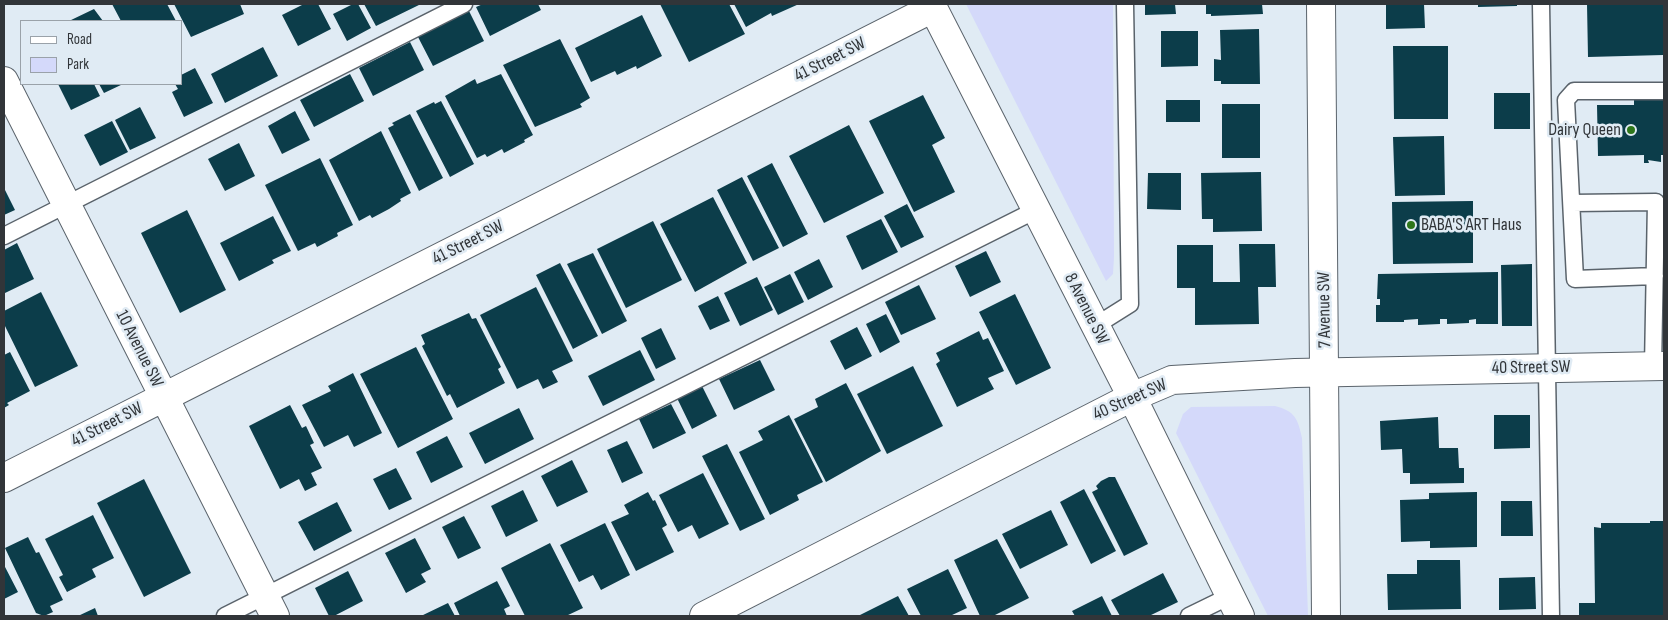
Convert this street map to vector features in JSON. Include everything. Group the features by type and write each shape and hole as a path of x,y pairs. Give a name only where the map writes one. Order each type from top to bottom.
{"street":[{"name":"7 Avenue SW","path":"1321,4 1326,373 1326,616"},
{"name":"8 Avenue SW","path":"932,6 1132,397 1235,606"},
{"name":"41 Street SW","path":"4,478 932,6"},
{"name":"10 Avenue SW","path":"4,81 270,606"},
{"name":"40 Street SW","path":"704,616 1132,397 1172,380 1326,373 1659,367"}],"lane":[{"path":"4,236 464,4"},
{"path":"1095,326 1130,304 1125,4"},
{"path":"1541,4 1551,616"},
{"path":"1656,276 1575,279 1566,100 1574,91 1664,91"},
{"path":"1572,203 1656,202 1656,276 1660,308 1659,367"},
{"path":"225,616 270,606 1036,210"},
{"path":"1189,616 1235,606"}],"green space":[{"path":"966,4 1113,4 1114,257 1113,274 1106,281"},
{"path":"1275,406 1287,410 1295,417 1302,438 1308,616 1268,616 1176,433 1183,414 1191,407"}],"building":[{"path":"112,4 167,4 175,20 120,20"},
{"path":"174,4 240,4 244,14 191,37"},
{"path":"304,4 318,4 331,29 298,46 282,15"},
{"path":"353,4 358,4 371,28 347,41 333,14"},
{"path":"364,4 421,4 376,26"},
{"path":"483,4 538,4 541,10 490,36 476,7"},
{"path":"660,4 729,4 745,34 689,62"},
{"path":"734,4 799,4 772,16 771,13 746,27"},
{"path":"1145,4 1175,4 1176,14 1145,15"},
{"path":"1206,4 1262,4 1263,14 1211,16 1211,14 1206,14"},
{"path":"1386,4 1424,4 1425,28 1386,29"},
{"path":"1478,4 1517,4 1517,6 1478,7"},
{"path":"1587,4 1663,4 1663,55 1588,57"},
{"path":"94,9 102,20 71,20"},
{"path":"469,11 484,41 433,66 418,37"},
{"path":"642,15 662,56 637,69 636,66 617,75 615,71 591,82 575,48"},
{"path":"1259,29 1260,84 1221,84 1221,81 1214,81 1214,59 1221,60 1220,30"},
{"path":"1161,31 1198,31 1198,66 1161,67"},
{"path":"560,39 590,98 580,104 582,107 535,127 503,65"},
{"path":"410,42 424,70 373,96 359,68"},
{"path":"1393,46 1448,46 1448,119 1394,119"},
{"path":"263,47 278,76 225,103 211,74"},
{"path":"195,68 213,103 184,117 172,92 178,89 176,85 182,85 182,74"},
{"path":"350,74 364,101 314,127 300,100"},
{"path":"501,74 533,135 524,140 525,142 504,153 502,149 487,157 485,154 477,158 445,96 475,79 477,84"},
{"path":"58,85 94,85 100,96 71,110"},
{"path":"100,85 121,85 104,93"},
{"path":"1494,93 1530,93 1530,129 1494,129"},
{"path":"923,95 945,138 932,145 955,192 914,212 869,121"},
{"name":"Dairy Queen","path":"1662,97 1662,100 1664,100 1664,155 1661,155 1661,162 1648,160 1649,163 1644,163 1644,155 1598,156 1597,105 1634,105 1634,98 1658,100 1658,98"},
{"path":"1166,100 1200,100 1200,122 1166,122"},
{"path":"441,101 474,164 450,177 416,111 434,102 435,104"},
{"path":"1222,104 1260,104 1260,158 1222,158"},
{"path":"140,107 156,138 130,150 115,120"},
{"path":"295,111 310,140 282,154 268,126"},
{"path":"410,114 443,178 419,191 388,128 394,125 392,123"},
{"path":"112,121 128,152 100,166 84,135"},
{"path":"849,125 884,193 824,223 789,156"},
{"path":"381,131 411,193 400,199 401,201 389,209 372,218 370,215 359,221 329,160"},
{"path":"1444,136 1445,195 1395,196 1393,137"},
{"path":"239,143 255,176 225,191 208,159"},
{"path":"320,158 353,225 337,233 338,236 317,247 315,243 298,251 265,185"},
{"path":"772,163 808,234 783,247 747,176"},
{"path":"1261,172 1262,231 1213,232 1213,219 1202,219 1201,173"},
{"path":"1148,173 1181,173 1181,210 1147,209"},
{"path":"742,177 779,248 753,261 717,190"},
{"path":"4,190 15,210 4,215"},
{"path":"713,197 747,263 695,292 660,224"},
{"path":"1473,201 1473,263 1393,264 1392,202"},
{"path":"907,204 924,237 901,248 884,216"},
{"path":"187,210 226,290 180,313 141,233"},
{"path":"273,216 291,251 272,260 274,263 239,281 220,243"},
{"path":"881,219 898,252 862,270 846,236"},
{"path":"653,221 682,280 626,308 597,249"},
{"path":"17,243 34,279 5,293 4,250"},
{"path":"1239,244 1275,244 1276,287 1258,287 1259,324 1195,325 1195,288 1177,288 1177,245 1213,245 1213,282 1240,282"},
{"path":"986,251 1001,282 970,297 955,266"},
{"path":"593,253 627,321 602,334 567,264"},
{"path":"819,259 833,287 808,300 794,272"},
{"path":"560,263 598,336 573,349 536,275"},
{"path":"1532,264 1532,326 1502,326 1501,265"},
{"path":"1498,272 1498,324 1476,324 1476,319 1469,320 1469,323 1447,324 1447,319 1440,319 1440,324 1418,325 1418,319 1404,320 1404,322 1376,322 1376,305 1380,305 1380,299 1377,299 1378,274"},
{"path":"790,274 804,302 778,315 764,287"},
{"path":"757,277 773,310 740,326 724,293"},
{"path":"919,285 936,319 901,335 885,302"},
{"path":"536,287 573,361 552,371 558,382 543,389 538,379 517,389 480,315"},
{"path":"41,292 78,366 35,387 4,324 4,311"},
{"path":"1015,294 1051,368 1016,385 979,312"},
{"path":"718,296 730,321 710,330 698,306"},
{"path":"469,313 472,319 476,318 501,367 498,369 505,383 457,408 450,394 447,396 422,346 425,344 421,335"},
{"path":"886,314 900,342 880,353 866,324"},
{"path":"857,327 872,356 845,370 830,341"},
{"path":"661,328 676,359 656,369 641,338"},
{"path":"979,331 983,340 988,338 1004,371 988,378 994,389 957,407 936,364 940,361 936,353"},
{"path":"416,347 453,419 398,448 360,374"},
{"path":"640,350 655,380 603,406 588,376"},
{"path":"10,352 30,391 7,403 9,405 4,408 4,355"},
{"path":"760,360 775,390 734,410 719,379"},
{"path":"913,366 943,426 887,454 857,394"},
{"path":"353,373 382,433 354,447 348,435 324,447 302,405 331,391 328,386"},
{"path":"846,383 881,451 826,482 794,419 818,407 815,399"},
{"path":"702,386 717,416 692,429 677,398"},
{"path":"671,404 686,433 653,449 639,419"},
{"path":"290,405 302,428 306,426 314,443 310,445 322,468 311,473 317,485 305,491 299,479 280,489 249,426"},
{"path":"519,408 534,439 485,464 469,433"},
{"path":"789,415 823,482 797,495 799,500 770,515 739,452 763,440 758,431"},
{"path":"1494,415 1530,415 1530,448 1494,449"},
{"path":"1438,417 1439,448 1458,448 1459,468 1464,468 1464,483 1410,484 1410,473 1403,473 1402,449 1381,450 1380,421"},
{"path":"447,436 463,467 431,483 416,452"},
{"path":"627,441 643,473 622,483 607,450"},
{"path":"727,444 765,519 740,531 702,456"},
{"path":"572,460 588,492 557,507 541,476"},
{"path":"396,468 412,499 389,510 373,479"},
{"path":"703,473 729,524 699,539 692,525 678,532 659,495"},
{"path":"1109,477 1115,477 1148,544 1124,556 1092,492 1098,489 1096,486 1101,481"},
{"path":"144,479 191,573 144,597 97,503"},
{"path":"1084,489 1116,551 1091,564 1060,502"},
{"path":"523,490 538,521 506,537 491,506"},
{"path":"648,492 653,501 655,500 667,525 662,528 674,552 636,571 611,522 629,514 624,505"},
{"path":"1477,492 1477,547 1430,548 1430,541 1401,542 1400,500 1429,499 1429,493"},
{"path":"1501,501 1532,501 1533,536 1501,536"},
{"path":"337,502 352,531 314,551 298,522"},
{"path":"1051,510 1068,545 1020,569 1002,534"},
{"path":"93,515 114,558 92,569 96,577 67,592 59,577 63,575 45,539"},
{"path":"464,516 481,548 458,559 442,527"},
{"path":"1650,521 1664,521 1664,616 1579,616 1579,603 1595,603 1594,527 1601,528 1601,523 1650,523"},
{"path":"605,523 630,575 601,590 593,575 579,582 560,545"},
{"path":"28,537 36,553 39,552 63,600 50,606 53,612 44,616 36,613 5,548"},
{"path":"415,538 431,569 421,574 426,582 406,593 385,553"},
{"path":"997,539 1029,598 993,616 980,616 954,560"},
{"path":"550,543 583,608 566,616 525,616 501,568"},
{"path":"1417,560 1460,560 1461,609 1388,610 1387,574 1417,574"},
{"path":"4,565 18,592 4,599"},
{"path":"948,569 967,608 950,616 921,616 907,589"},
{"path":"348,571 363,601 334,616 329,616 315,588"},
{"path":"1163,573 1178,602 1149,616 1120,616 1111,600"},
{"path":"1535,577 1536,609 1499,610 1499,578"},
{"path":"497,581 510,606 504,609 507,616 460,616 454,603"},
{"path":"898,596 909,616 858,616"},
{"path":"1102,596 1112,616 1075,616 1072,611"},
{"path":"448,603 455,616 421,616"},
{"path":"95,608 98,616 78,616"}],"place":[{"name":"Dairy Queen","path":"1631,130"},
{"name":"BABA'S ART Haus","path":"1411,225"}]}
